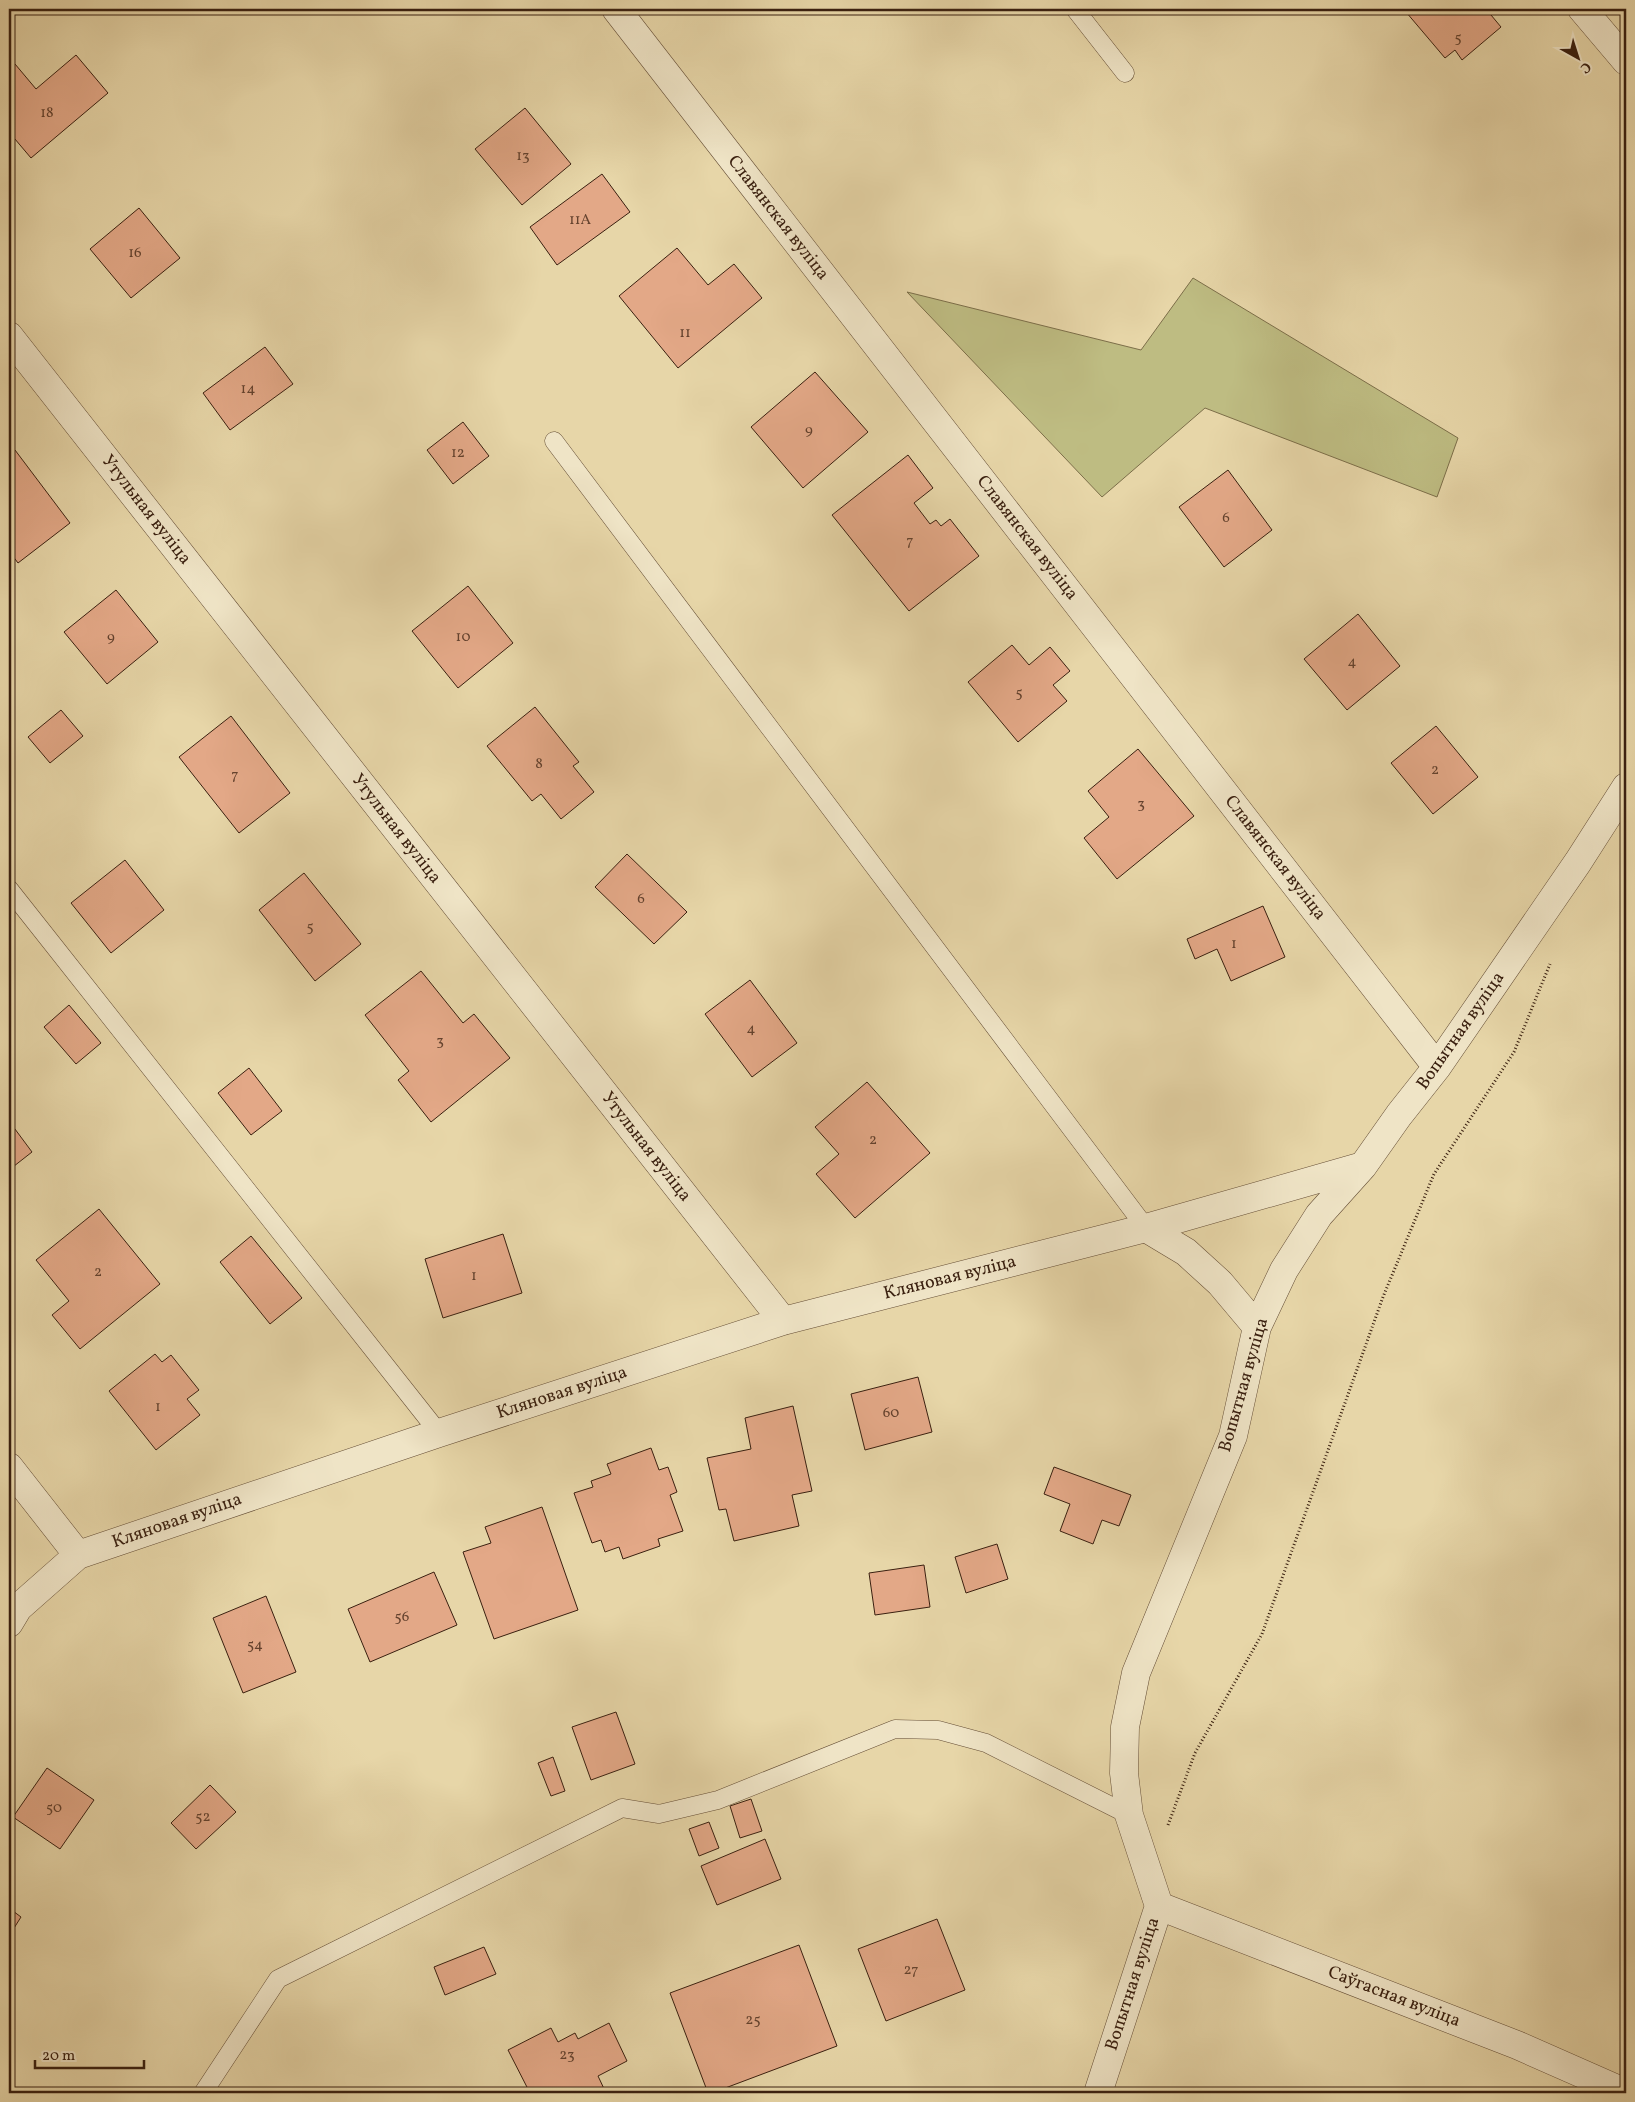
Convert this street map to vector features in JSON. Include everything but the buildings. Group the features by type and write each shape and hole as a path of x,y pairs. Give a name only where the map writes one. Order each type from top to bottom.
{"street":[{"name":"Славянская вуліца","path":"616,9 1437,1067"},
{"path":"1582,9 1626,61"},
{"name":"Утульная вуліца","path":"9,336 783,1321"},
{"name":"Вопытная вуліца","path":"1095,2092 1159,1906 1129,1815 1124,1773 1125,1727 1136,1673 1233,1436 1257,1327 1284,1270 1319,1215 1363,1166 1399,1115 1437,1067 1578,862 1626,787"},
{"name":"Кляновая вуліца","path":"9,1622 18,1608 78,1555 439,1433 783,1321 1146,1228 1363,1166"},
{"path":"1146,1228 1186,1252 1220,1283 1257,1327"},
{"path":"9,1467 78,1555"},
{"name":"Саўгасная вуліца","path":"1159,1906 1517,2045 1626,2093"}],"lane":[{"path":"1075,9 1125,72"},
{"path":"554,441 1146,1228"},
{"path":"9,889 439,1433"},
{"path":"203,2093 278,1979 622,1808 659,1814 718,1800 895,1729 938,1730 986,1743 1129,1815"}],"path":[{"path":"1165,1831 1196,1753 1262,1634 1383,1297 1434,1174 1514,1052 1552,960"}],"shaded area":[{"path":"1193,278 1458,438 1437,497 1205,408 1102,497 907,292 1141,350"}]}
